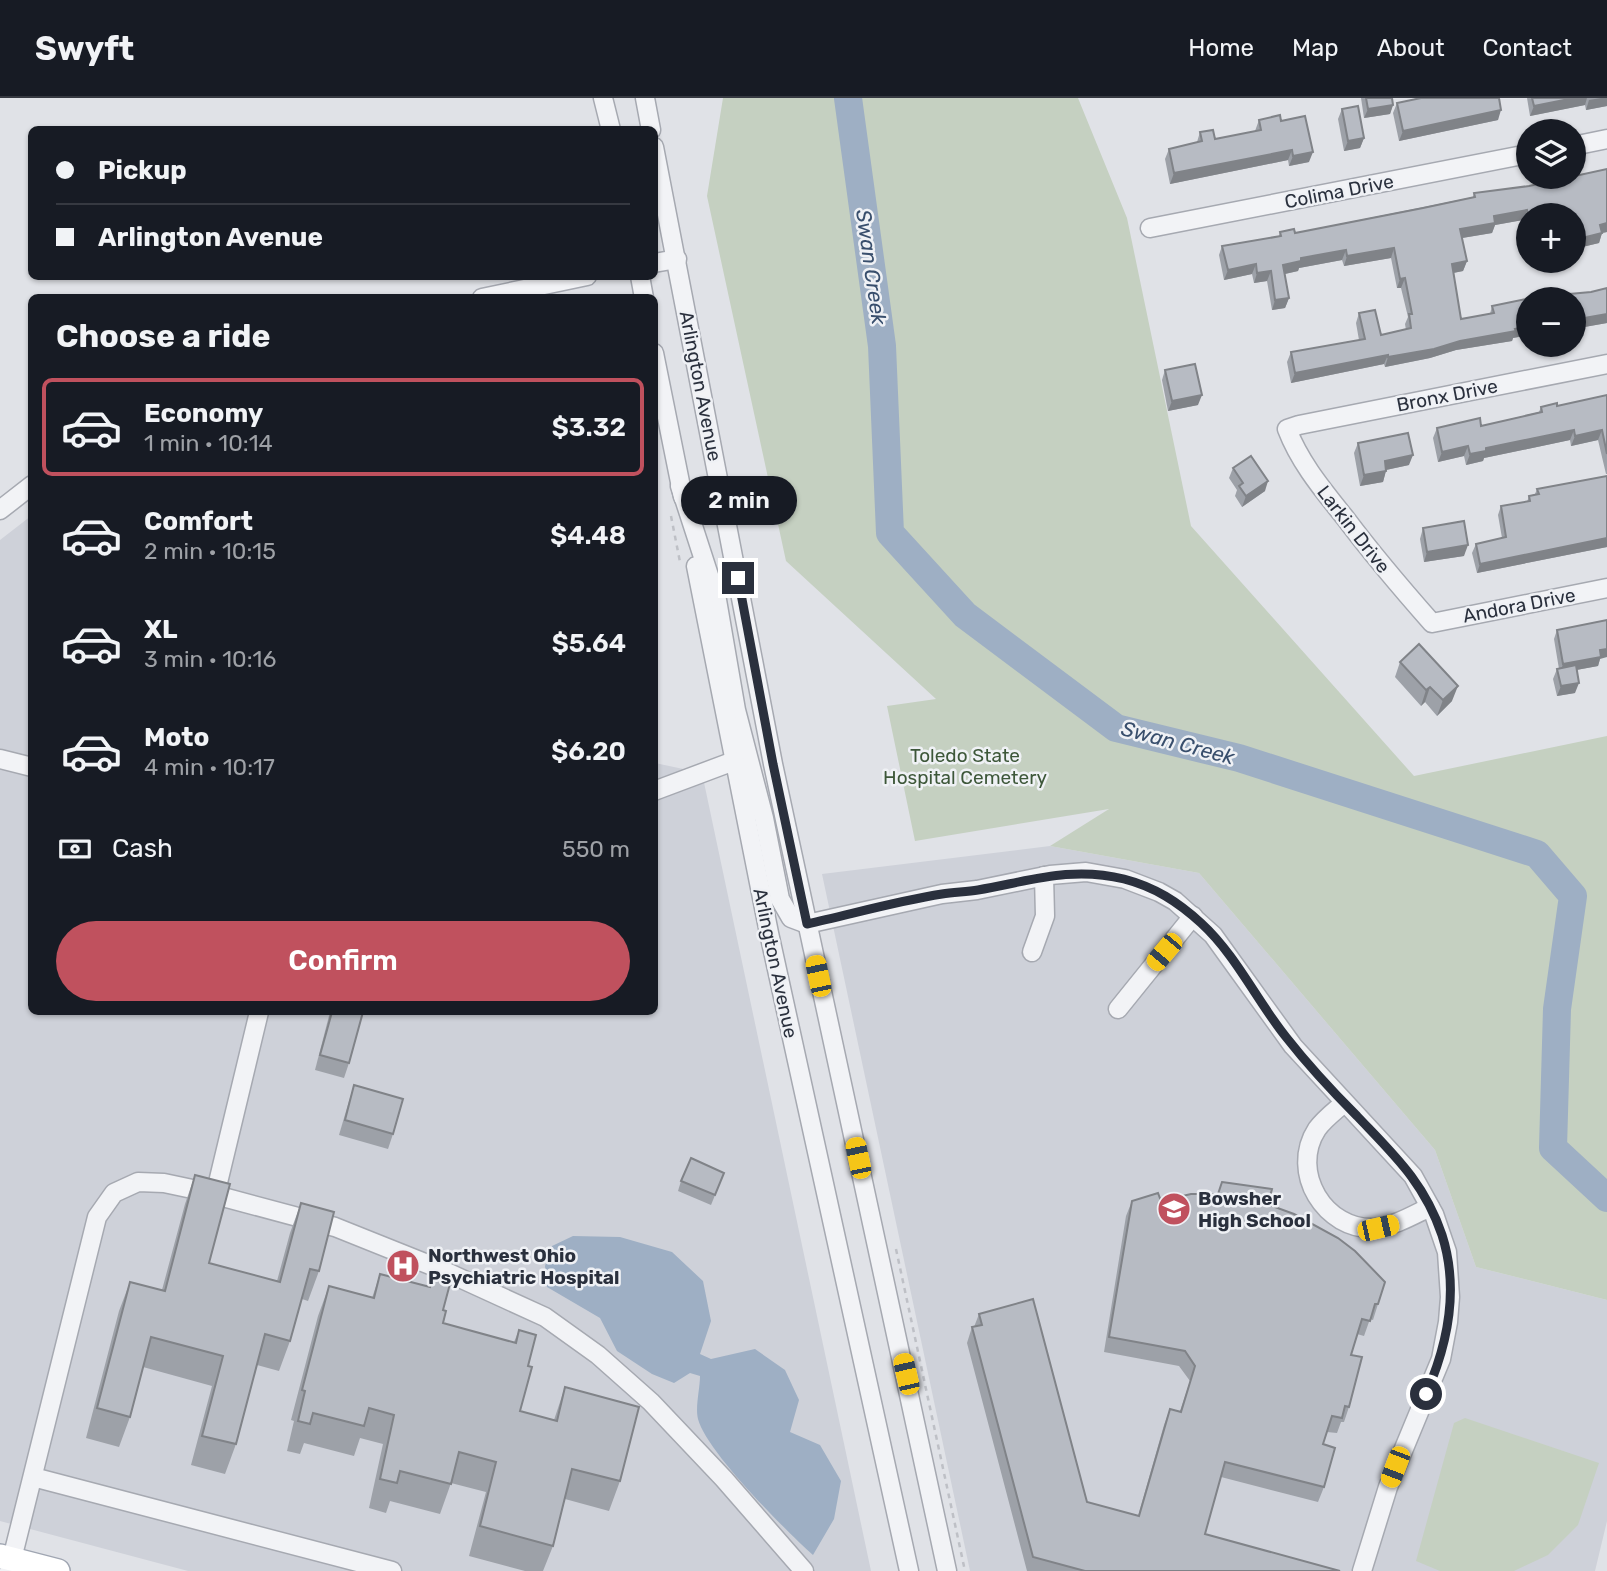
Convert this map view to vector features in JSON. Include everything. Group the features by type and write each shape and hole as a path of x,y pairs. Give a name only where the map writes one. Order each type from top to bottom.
{"main road":[{"path":"7,1562 58,1571"}],"street":[{"path":"603,98 610,126"},
{"path":"645,98 650,126"},
{"path":"1586,143 1607,139"},
{"name":"Colima Drive","path":"1150,228 1516,157"},
{"name":"Arlington Avenue","path":"658,166 773,764 947,1571"},
{"path":"658,262 677,258"},
{"path":"501,294 568,280"},
{"name":"Bronx Drive","path":"1287,429 1607,364"},
{"name":"Arlington Avenue","path":"658,373 769,933 909,1571"},
{"name":"Larkin Drive","path":"1287,429 1296,453 1326,494 1391,577 1432,622"},
{"path":"680,486 717,600 736,710 764,818 780,899 791,918 807,924 942,894 977,890 1044,876 1086,872 1125,879 1159,892 1193,916 1224,947 1276,1024 1344,1103 1399,1158 1413,1176 1430,1207 1447,1252 1450,1297 1445,1343 1441,1359 1388,1487 1362,1571"},
{"path":"0,510 28,488"},
{"name":"Andora Drive","path":"1432,622 1607,588"},
{"path":"0,759 28,766"},
{"path":"658,790 734,761"},
{"path":"1032,952 1045,916 1044,876"},
{"path":"1118,1009 1193,916"},
{"path":"215,1195 258,1015"},
{"path":"1344,1103 1317,1129 1307,1155 1310,1181 1322,1205 1341,1221 1366,1228 1392,1224 1430,1207"},
{"path":"7,1562 33,1477 92,1233 105,1203 114,1193 138,1182 164,1183 335,1227 545,1317 598,1355 658,1409 804,1571"},
{"path":"33,1477 392,1571"}],"path":[{"path":"894,1237 965,1571"}],"shaded area":[{"name":"Northwest Ohio Psychiatric Hospital","path":"28,518 28,1015 658,1015 658,764 702,773 871,1571 188,1571 0,1521 0,540"},
{"name":"Bowsher High School","path":"1050,846 1199,873 1435,1150 1476,1267 1607,1300 1607,1521 1595,1571 970,1571 822,874"}],"green space":[{"name":"Toledo State Hospital Cemetery","path":"723,98 1078,98 1127,218 1191,526 1414,776 1607,736 1607,1300 1476,1267 1435,1150 1199,873 1050,846 1109,809 915,841 887,706 936,699 786,561 707,196"},
{"path":"1465,1418 1599,1463 1578,1525 1548,1555 1514,1571 1440,1571 1416,1561 1454,1423"}],"water":[{"path":"573,1236 620,1237 672,1252 703,1281 711,1321 700,1354 711,1359 755,1349 785,1370 799,1400 790,1432 820,1445 841,1481 834,1519 813,1555 748,1490 704,1433 697,1414 700,1376 690,1373 674,1383 652,1374 617,1351 600,1318 547,1287 545,1266 552,1246"}],"building":[{"path":"1366,98 1392,98 1393,105 1368,109"},
{"path":"1421,98 1499,98 1501,110 1403,131 1397,103"},
{"path":"1532,98 1574,98 1534,106"},
{"path":"1358,106 1364,138 1348,141 1342,109"},
{"path":"1280,115 1281,121 1305,116 1313,152 1293,156 1292,150 1174,173 1169,149 1202,141 1200,132 1213,130 1215,139 1261,130 1259,120"},
{"path":"1607,169 1607,223 1600,225 1602,233 1586,237 1586,203 1516,203 1516,212 1494,216 1495,223 1460,229 1467,261 1452,264 1461,319 1494,313 1492,306 1516,301 1516,331 1460,341 1434,349 1295,373 1291,352 1365,339 1359,313 1375,310 1381,335 1411,328 1409,314 1412,314 1405,278 1400,279 1394,248 1347,256 1346,250 1301,258 1301,261 1283,265 1289,298 1275,300 1271,271 1257,273 1256,264 1228,270 1222,246 1281,236 1280,232 1294,229 1295,233 1423,208 1475,197 1474,193 1516,188 1586,189 1586,174"},
{"path":"1607,288 1607,314 1586,318 1586,292"},
{"path":"1195,364 1202,395 1172,401 1165,370"},
{"path":"1607,395 1607,454 1602,430 1575,436 1574,430 1486,448 1486,451 1470,454 1468,446 1442,452 1437,428 1480,418 1481,426 1542,412 1541,407 1557,403 1557,406"},
{"path":"1408,433 1413,455 1385,461 1386,471 1364,475 1358,443"},
{"path":"1251,456 1268,481 1246,496 1239,486 1243,483 1233,468"},
{"path":"1607,476 1607,538 1480,564 1476,544 1506,537 1501,506 1530,501 1529,496 1539,494 1537,489"},
{"path":"1464,521 1468,545 1427,552 1423,528"},
{"path":"1607,620 1607,649 1600,650 1601,657 1563,664 1557,630"},
{"path":"1419,644 1458,686 1443,700 1430,687 1426,690 1400,662"},
{"path":"1576,665 1579,683 1561,686 1557,669"},
{"path":"331,1015 362,1015 349,1063 320,1055"},
{"path":"354,1085 403,1099 393,1134 345,1120"},
{"path":"691,1158 724,1173 715,1195 681,1181"},
{"path":"195,1175 230,1184 209,1263 280,1282 301,1203 334,1212 319,1271 310,1269 290,1341 265,1334 236,1444 202,1436 223,1356 151,1337 130,1417 97,1408 130,1282 165,1291"},
{"path":"1222,1182 1272,1189 1269,1200 1274,1202 1272,1206 1294,1214 1338,1238 1355,1251 1385,1282 1370,1321 1362,1319 1351,1355 1362,1357 1349,1407 1345,1406 1342,1418 1332,1416 1323,1444 1335,1448 1324,1487 1225,1462 1205,1534 1340,1571 1085,1571 1033,1557 972,1327 982,1325 979,1314 1033,1299 1087,1502 1139,1516 1170,1409 1181,1412 1195,1366 1185,1351 1109,1337 1132,1201 1158,1193 1161,1201 1191,1194 1218,1194"},
{"path":"380,1274 430,1287 433,1275 451,1280 443,1310 446,1311 443,1323 516,1343 519,1330 536,1335 528,1366 532,1367 520,1411 557,1421 565,1387 639,1407 620,1481 572,1469 553,1546 480,1526 496,1462 459,1452 451,1484 400,1471 397,1483 380,1479 394,1415 369,1408 364,1426 313,1413 310,1424 298,1421 305,1391 302,1390 329,1286 374,1298"}],"waterway":[{"name":"Swan Creek","path":"848,98 882,346 890,533 965,615 1116,728 1239,758 1537,854 1573,896 1557,1009 1553,1148 1607,1198"}],"place":[{"name":"Bowsher High School","path":"1174,1209"},
{"name":"Northwest Ohio Psychiatric Hospital","path":"403,1266"}],"route":[{"path":"738,578 807,924 942,894 1071,872 1105,875 1143,884 1175,901 1213,934 1293,1046 1359,1119 1399,1158 1426,1197 1447,1252 1450,1297 1445,1343 1426,1394"}]}
